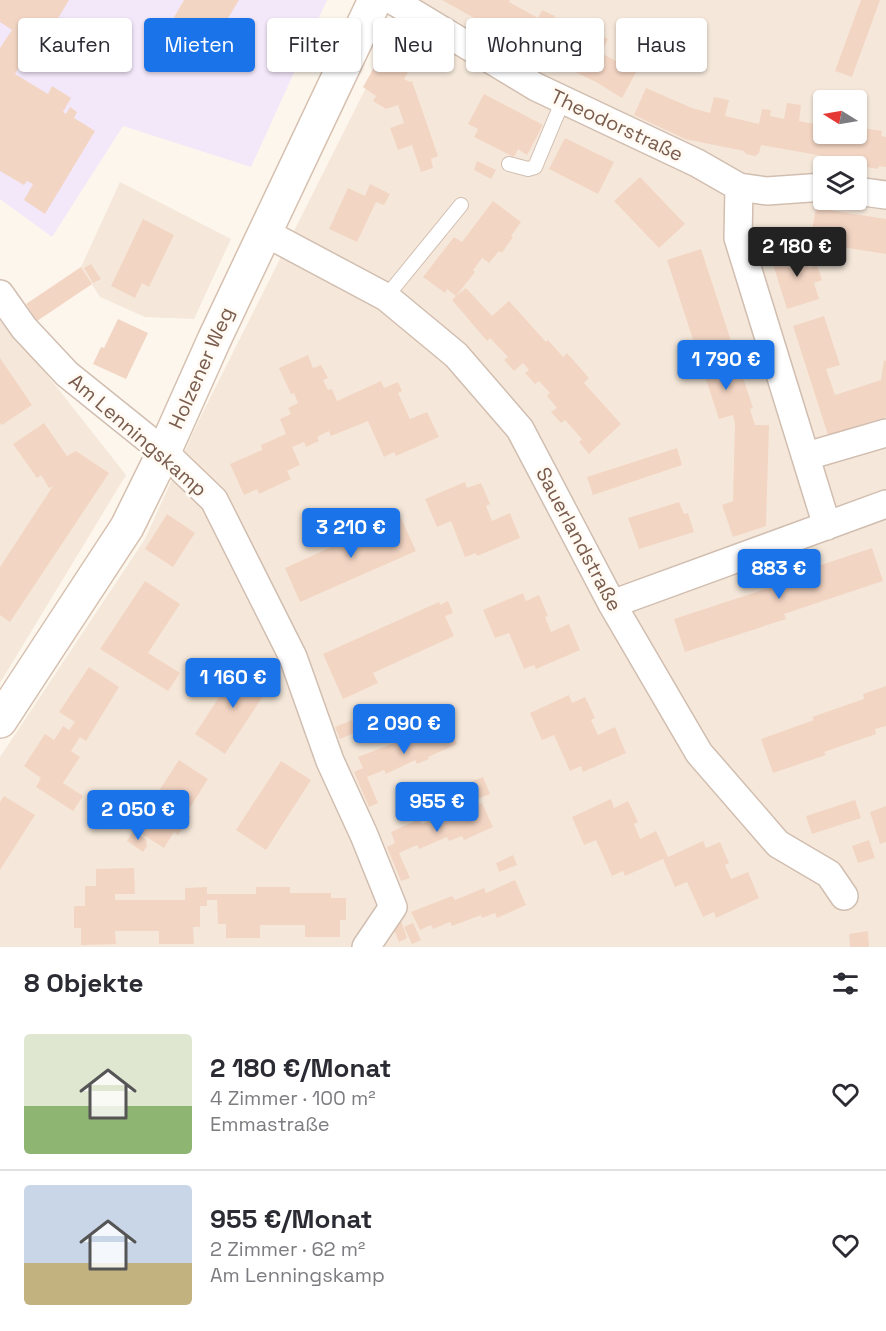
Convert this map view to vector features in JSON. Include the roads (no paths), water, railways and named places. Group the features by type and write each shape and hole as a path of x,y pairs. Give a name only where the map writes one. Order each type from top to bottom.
{"main road":[{"name":"Holzener Weg","path":"0,721 127,526 164,452 264,232 375,0"}],"street":[{"name":"Theodorstraße","path":"392,0 536,87 697,163 739,187 767,191 813,188"},
{"path":"739,187 738,238 827,526"},
{"path":"867,192 886,195"},
{"name":"Sauerlandstraße","path":"264,232 386,297 456,356 520,429 612,603 699,753 778,844 829,874 844,896"},
{"name":"Am Lenningskamp","path":"0,294 24,328 67,374 164,452 214,501 293,657 330,761 364,835 393,907 366,947"},
{"path":"807,456 886,432"},
{"path":"612,603 886,504"}],"lane":[{"path":"509,164 528,170 535,167 562,100"},
{"path":"386,297 461,205"}]}
